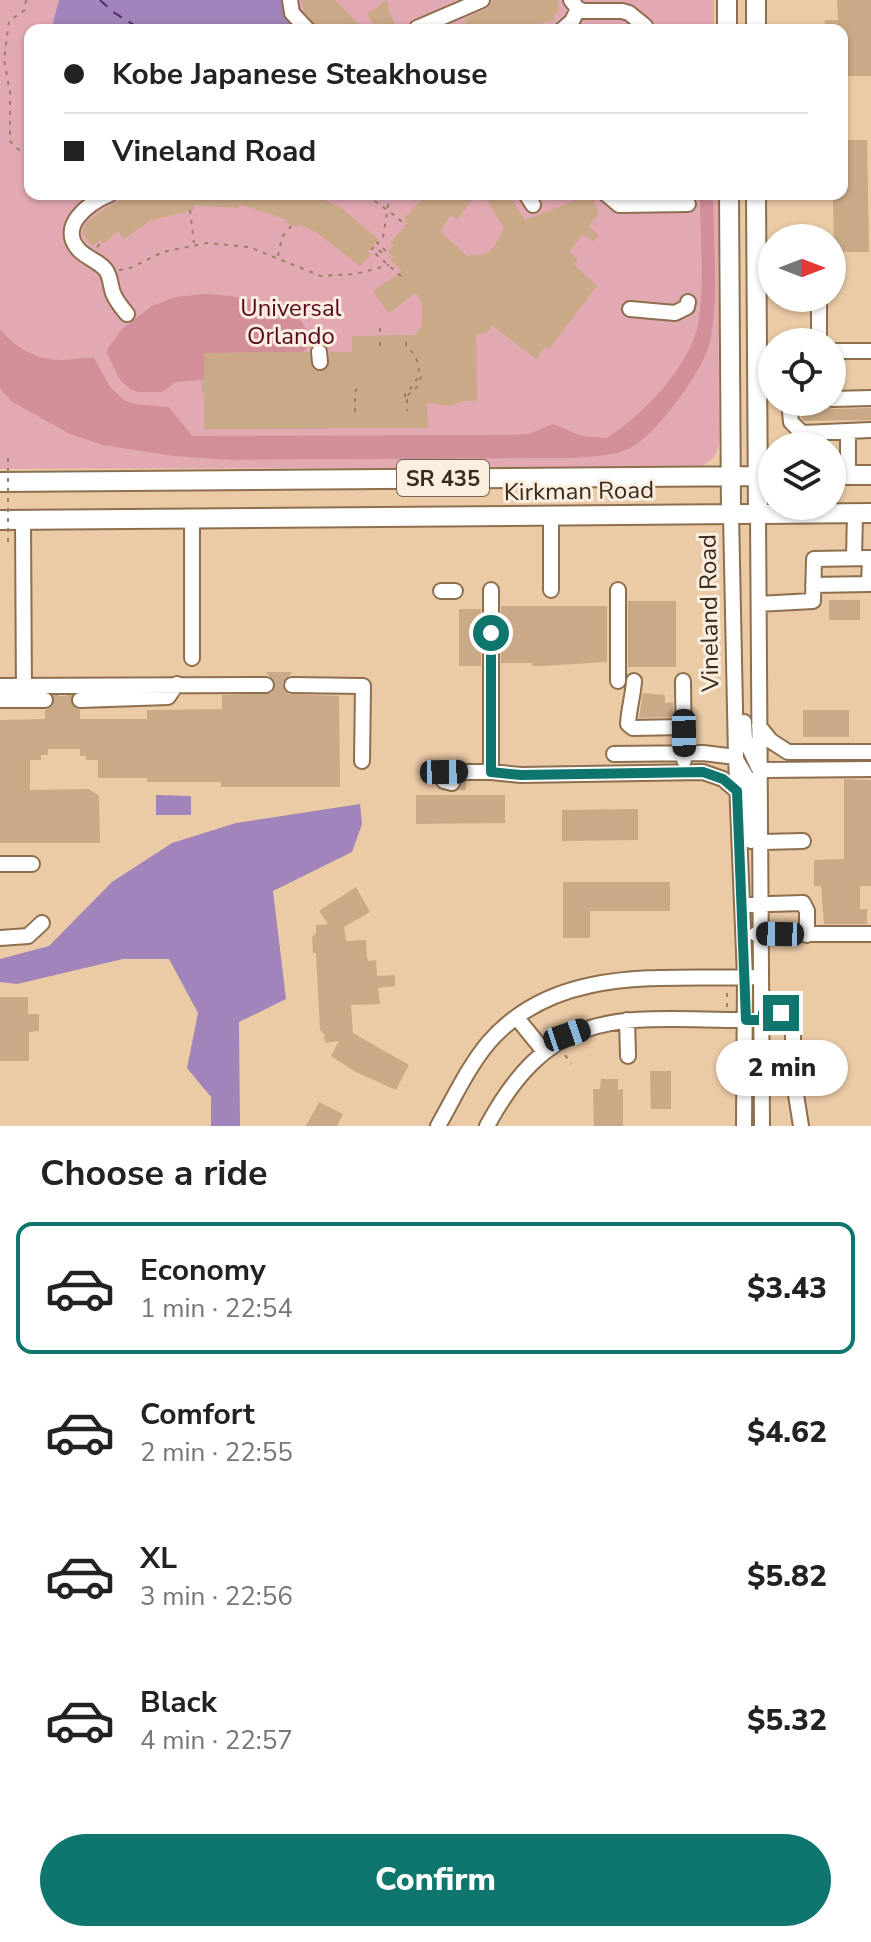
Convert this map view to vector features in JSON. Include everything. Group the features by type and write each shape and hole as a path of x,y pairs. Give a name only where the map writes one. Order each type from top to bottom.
{"main road":[{"path":"727,0 727,24"},
{"path":"756,0 756,24"},
{"name":"Vineland Road","path":"730,200 731,514"},
{"path":"731,200 743,248 758,253"},
{"name":"Vineland Road","path":"757,200 760,224"},
{"path":"846,475 871,475"},
{"name":"Kirkman Road","path":"0,482 758,476"},
{"name":"Kirkman Road","path":"0,520 758,513"}],"street":[{"path":"290,0 292,13 302,24"},
{"path":"426,24 481,0"},
{"path":"569,24 574,5 596,13 622,11 640,22"},
{"path":"99,200 84,208 72,228 74,243 106,270 113,293 125,311"},
{"path":"612,200 623,205 688,204"},
{"path":"630,309 675,313 687,307 688,302"},
{"path":"846,351 871,351"},
{"path":"846,399 871,398"},
{"path":"790,416 791,422 802,433 871,430"},
{"path":"846,443 848,432"},
{"path":"854,558 863,513"},
{"name":"Vineland Road","path":"731,514 746,1020 744,1126"},
{"path":"551,515 551,590"},
{"path":"80,700 168,697 187,684 192,658 192,519"},
{"path":"23,520 24,693"},
{"name":"Vineland Road","path":"758,520 762,1126"},
{"path":"759,604 813,601 813,585 814,559 870,558 869,584 813,585"},
{"path":"491,590 491,772"},
{"path":"618,590 626,681 633,696 629,704 628,724 633,728 683,727"},
{"path":"734,669 743,693 745,739 760,770 832,774 871,769"},
{"path":"683,681 684,772"},
{"path":"0,700 24,693 187,684 266,685"},
{"path":"292,685 363,686 362,761"},
{"path":"0,686 45,700"},
{"path":"759,726 771,741 788,752 871,752"},
{"path":"614,754 684,753 736,757 750,783 751,840 762,900"},
{"path":"464,779 491,772 521,775 703,772 723,779 737,791"},
{"path":"761,842 803,841"},
{"path":"0,864 32,864"},
{"path":"742,905 762,900 803,903 806,905 807,935"},
{"path":"0,938 28,936 42,923"},
{"path":"743,934 871,934"},
{"path":"438,1126 490,1040 544,1000 576,988 638,978 763,977"},
{"path":"487,1126 519,1074 543,1050 567,1035 597,1025 627,1020 746,1020 786,1013 793,1022 793,1076 801,1126"},
{"path":"517,1018 543,1050"},
{"path":"627,1020 628,1056"}],"path":[{"path":"24,152 10,141 10,92 4,60 9,21 25,10 26,0"},
{"path":"371,200 407,226"},
{"path":"389,200 383,237 377,243 386,251 384,254 374,247 371,250 401,276"},
{"path":"190,210 194,244"},
{"path":"278,257 282,237 292,225"},
{"path":"106,270 128,269 163,252 194,244 236,245 278,257 321,276 356,274 389,265"},
{"path":"380,328 380,335"},
{"path":"380,342 380,352"},
{"path":"406,342 418,360 419,374 422,374 407,398 407,411"},
{"path":"355,412 355,392 359,385"},
{"path":"8,456 8,542"},
{"path":"727,984 727,1013"},
{"path":"563,1051 571,1064"}],"green space":[{"name":"Universal Orlando","path":"0,0 714,0 714,24 24,24 24,200 718,200 719,443 713,458 698,467 0,469","holes":["144,451 612,454 576,458 230,460"]},
{"path":"700,200 713,200 715,288 713,326 706,354 678,401 665,416 640,441 617,453 576,458 230,460 174,456 103,445 70,434 11,401 0,388 0,329 12,342 35,355 62,360 94,358 110,387 124,400 169,407 192,436 507,435 529,434 553,424 582,436 607,438 649,403 686,356 698,324 702,259"},
{"path":"224,295 287,310 303,324 308,336 307,347 303,352 204,353 204,380 176,382 162,392 130,389 120,380 107,353 122,329 152,306 176,297"}],"shaded area":[{"path":"59,0 282,0 292,21 291,24 53,24"},
{"path":"156,795 191,796 191,815 156,815"},
{"path":"360,804 362,824 352,852 273,891 286,999 239,1022 240,1126 211,1126 211,1097 187,1068 198,1013 169,959 123,959 17,984 0,982 0,959 49,946 112,882 172,843 236,823"}],"building":[{"path":"301,0 335,0 359,24 314,24 304,11"},
{"path":"387,0 395,24 373,24 367,14"},
{"path":"494,0 558,0 559,13 554,14 555,20 534,24 466,24 464,19 487,9"},
{"path":"837,0 871,0 871,76 848,76 848,24 825,24 825,20 838,20"},
{"path":"848,140 867,140 869,252 846,252 846,224 834,224 833,200 848,200"},
{"path":"120,200 324,200 341,208 378,239 368,252 371,255 360,266 317,233 299,224 297,227 286,223 288,220 239,204 239,208 194,205 193,210 149,221 124,239 118,231 104,243 100,240 92,246 82,233 86,223"},
{"path":"421,200 473,200 457,220 451,215 440,231 467,256 487,254 504,229 487,200 512,200 525,220 576,200 593,200 599,214 588,226 599,235 593,241 583,234 569,252 578,259 574,265 597,286 549,349 545,347 536,359 492,325 487,333 476,334 477,401 449,406 427,403 428,428 204,429 204,353 309,352 312,367 320,372 329,365 329,352 352,352 352,336 415,335 422,325 422,303 416,292 389,313 373,292 402,271 390,259 393,256 388,252 394,245 390,242 408,224 404,219"},
{"path":"871,408 871,420 804,421 801,417 846,416 846,409"},
{"path":"829,600 860,600 860,620 829,620"},
{"path":"628,601 676,601 676,667 628,667"},
{"path":"501,606 607,606 607,662 542,666 501,663"},
{"path":"459,609 481,609 481,666 459,666"},
{"path":"266,672 292,672 282,684 288,694 339,696 340,787 221,787 221,782 147,782 147,778 98,778 98,760 86,760 86,756 80,756 80,749 48,749 48,755 41,755 41,760 30,760 30,790 89,789 99,796 100,843 0,843 0,720 45,719 45,710 53,706 54,696 71,696 72,706 80,710 80,719 147,719 147,710 222,709 222,695 272,693 276,684"},
{"path":"643,693 665,695 665,703 673,702 673,717 639,718"},
{"path":"803,710 849,710 849,737 803,737"},
{"path":"844,779 871,780 871,886 860,886 860,909 867,909 867,924 824,924 821,886 814,886 814,860 844,859"},
{"path":"416,795 505,795 505,823 416,824"},
{"path":"638,809 638,840 562,841 562,810"},
{"path":"563,882 670,882 670,911 590,911 590,938 563,938"},
{"path":"356,887 370,912 344,927 346,941 366,940 367,958 369,961 376,960 377,976 395,975 395,986 378,988 380,1004 351,1005 353,1033 409,1065 396,1090 356,1072 331,1056 339,1041 325,1043 320,1030 316,953 313,953 312,937 316,933 316,925 328,924 319,911"},
{"path":"0,997 28,997 28,1014 39,1014 39,1031 29,1032 29,1061 0,1061"},
{"path":"650,1071 671,1071 671,1109 651,1109"},
{"path":"601,1079 618,1079 618,1090 623,1089 623,1126 594,1126 593,1089 600,1089"},
{"path":"319,1102 343,1114 337,1126 306,1126"}],"ferry route":[{"path":"100,0 132,24"}],"tunnel":[{"path":"382,285 397,306"},
{"path":"202,386 218,386"},
{"path":"266,685 292,685"},
{"path":"45,700 80,700"},
{"path":"452,783 466,783"}],"route":[{"path":"491,633 491,772 521,775 703,772 723,779 737,791 746,1020 763,1020 763,1013 781,1013"}]}
